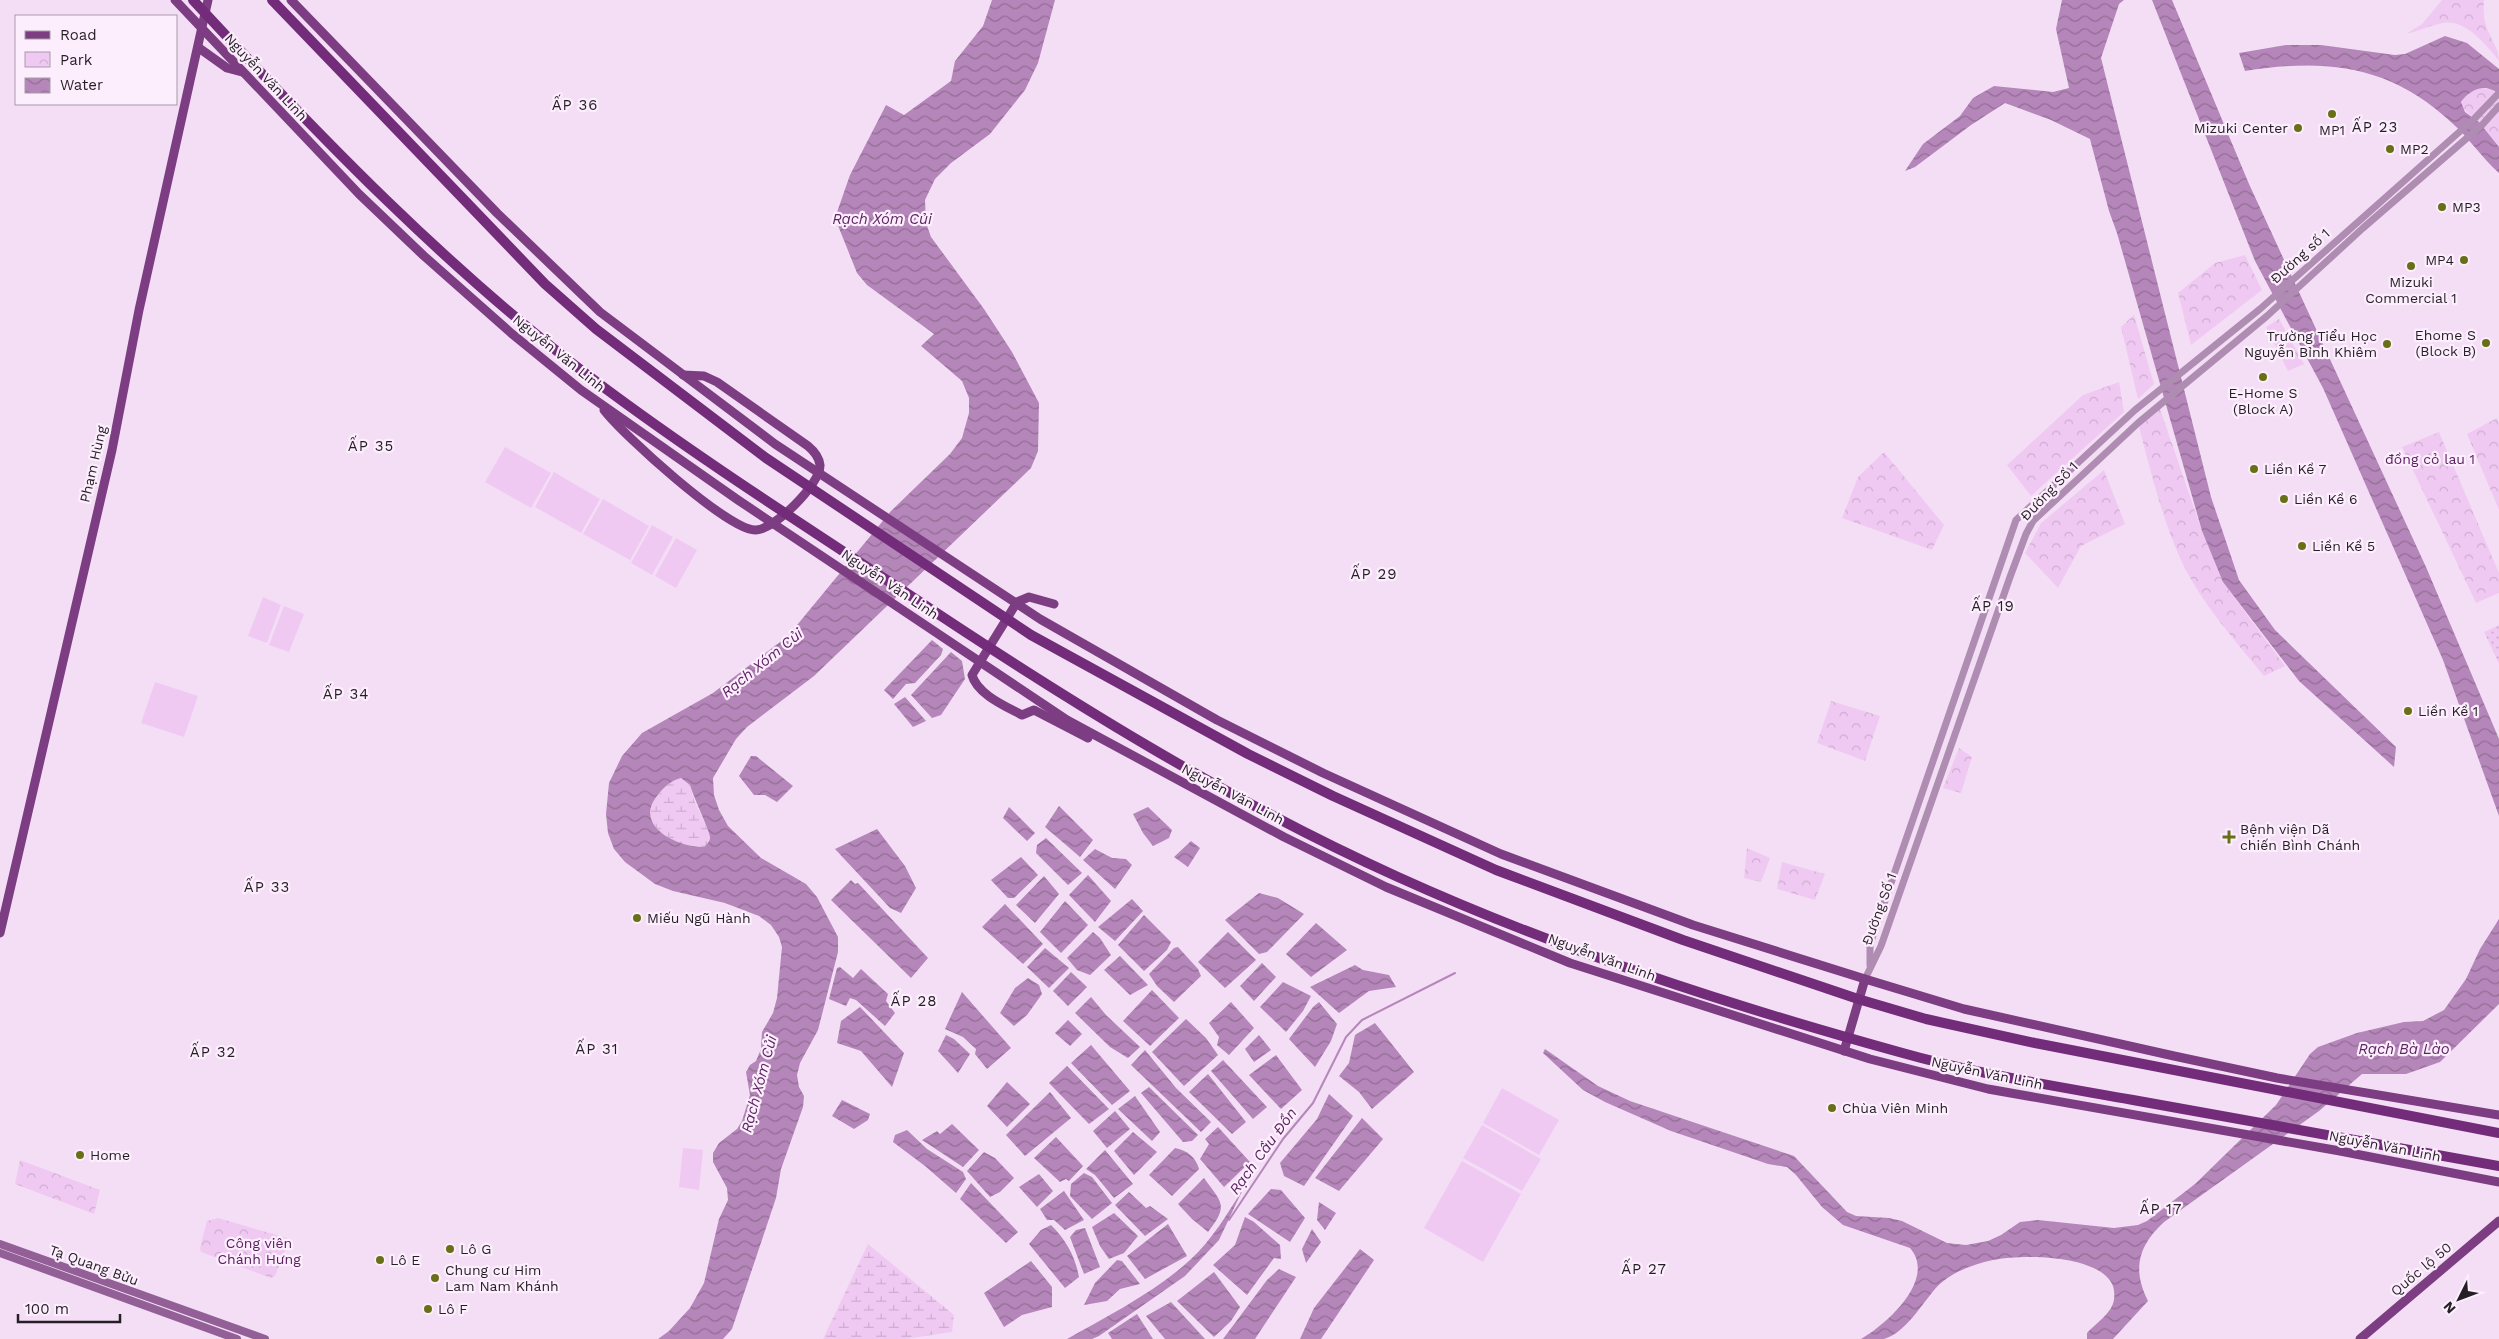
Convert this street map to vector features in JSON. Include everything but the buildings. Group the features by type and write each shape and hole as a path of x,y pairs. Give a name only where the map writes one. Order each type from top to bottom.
{"highway":[{"name":"Nguyễn Văn Linh","path":"193,0 361,175 434,246 522,322 598,382 747,487 1015,666 1148,747 1292,825 1399,878 1592,956 1741,1005 1901,1053 1989,1074 2499,1166"},
{"path":"272,0 414,148 574,310 766,458 1031,635 1158,705 1309,784 1496,870 1683,940 1858,999 1926,1019 2035,1043 2499,1134"}],"main road":[{"name":"Nguyễn Văn Linh","path":"175,0 359,194 424,256 511,333 598,402 738,500 1093,736 1284,837 1386,887 1582,967 1870,1060 1988,1089 2340,1151 2499,1182"},
{"name":"Phạm Hùng","path":"0,933 3,912 112,450 139,310 199,48 208,0"},
{"path":"291,0 569,285 600,312 775,444 1040,619 1217,720 1323,773 1482,846 1693,925 1865,979 1964,1009 2277,1078 2499,1115"},
{"path":"199,48 227,68 242,72"},
{"path":"414,148 424,138"},
{"path":"598,402 613,422 638,447 738,526 756,531 765,528 785,514 813,482 820,469 818,457 808,446 717,382 704,376 683,375"},
{"path":"1054,604 1029,597 1017,602 973,670 973,680 980,689 1022,715 1034,710 1086,738 1093,736"},
{"path":"1844,1051 1865,979"},
{"path":"2340,1151 2342,1138"},
{"name":"Quốc lộ 50","path":"2360,1339 2499,1221"},
{"name":"Tạ Quang Bửu","path":"0,1244 237,1339"},
{"name":"Tạ Quang Bửu","path":"0,1253 74,1274 265,1339"}],"street":[{"name":"Đường số 1","path":"2260,309 2357,220 2475,118 2497,94"},
{"name":"Đường số 1","path":"2267,316 2363,228 2454,151 2499,106"},
{"name":"Đường Số 1","path":"1870,965 1870,944 1996,572 2016,520 2024,510 2154,394 2260,309"},
{"name":"Đường Số 1","path":"1870,965 1881,946 2010,577 2026,534 2033,521 2106,452 2267,316"},
{"path":"1996,572 2010,577"},
{"name":"Đường số 1","path":"1865,979 1870,965"}],"green space":[{"path":"2442,0 2484,0 2485,22 2499,61 2475,34 2460,25 2443,23 2406,34 2422,24"},
{"path":"2480,88 2491,89 2499,95 2499,147 2484,128 2462,107 2463,100 2467,94"},
{"path":"2245,255 2262,290 2191,345 2178,293 2215,263"},
{"path":"2134,315 2154,384 2138,399 2121,327"},
{"path":"2279,319 2304,364 2288,371 2266,327"},
{"path":"2119,382 2124,412 2031,496 2007,465 2083,395"},
{"path":"2159,406 2202,531 2223,582 2285,666 2264,676 2207,605 2188,574 2173,542 2156,492 2138,423"},
{"path":"2497,418 2499,423 2499,510 2467,434"},
{"name":"đồng cỏ lau 1","path":"2439,432 2499,573 2499,593 2476,603 2402,447"},
{"path":"505,447 551,473 531,508 485,482"},
{"path":"1884,452 1944,525 1932,550 1842,518 1858,477"},
{"path":"2104,470 2125,524 2081,546 2058,588 2025,553 2041,523"},
{"path":"554,472 600,499 581,533 535,507"},
{"path":"603,499 649,526 630,560 583,534"},
{"path":"652,525 673,537 652,575 631,563"},
{"path":"676,538 697,550 676,588 655,576"},
{"path":"263,597 281,605 267,643 248,636"},
{"path":"284,606 304,614 289,652 269,645"},
{"path":"2499,625 2499,664 2484,632"},
{"path":"155,682 198,696 184,737 141,723"},
{"path":"1831,701 1880,716 1865,761 1817,743"},
{"path":"1959,748 1972,757 1961,793 1943,788"},
{"path":"681,778 690,785 694,800 710,835 709,843 704,847 682,844 671,839 654,826 651,817 651,807 657,796 668,785"},
{"path":"1747,848 1770,858 1761,882 1744,878"},
{"path":"1782,862 1825,874 1815,900 1777,889"},
{"path":"1502,1088 1559,1120 1539,1155 1483,1123"},
{"path":"1482,1125 1541,1159 1522,1191 1463,1158"},
{"path":"683,1148 703,1150 699,1190 679,1187"},
{"path":"20,1160 100,1190 94,1214 15,1184"},
{"path":"1462,1161 1521,1194 1483,1262 1424,1228"},
{"name":"Công viên Chánh Hưng","path":"218,1218 287,1238 289,1241 275,1276 271,1278 201,1252 200,1248 207,1221"},
{"path":"868,1244 954,1315 952,1332 906,1339 823,1339"}],"water":[{"name":"Rạch Xóm Củi","path":"992,0 1055,0 1038,63 1025,90 990,134 951,163 935,179 925,200 926,223 931,237 984,309 1012,352 1039,403 1038,451 1031,468 814,676 747,727 736,739 713,778 714,795 719,810 728,826 761,858 806,884 817,897 838,937 838,952 818,1030 800,1063 797,1075 799,1087 804,1096 803,1107 781,1169 776,1198 732,1329 723,1339 658,1339 669,1331 690,1308 704,1283 719,1219 728,1200 727,1188 713,1162 713,1153 719,1143 737,1129 742,1121 750,1095 746,1072 750,1065 756,1061 761,1049 762,1032 773,1013 777,998 782,947 779,937 771,925 759,916 725,903 673,891 655,884 625,862 614,849 608,833 606,814 609,783 622,756 642,733 713,693 788,636 891,511 950,454 962,438 969,413 969,398 962,381 921,346 934,334 867,285 857,273 835,218 850,175 886,105 904,115 951,81 955,61 983,26","holes":["681,778 690,785 710,837 709,842 704,847 682,844 671,839 654,826 651,817 651,807 657,796 668,785"]},
{"path":"2062,0 2124,0 2119,4 2101,58 2211,497 2239,580 2275,630 2396,747 2394,767 2299,681 2223,582 2202,531 2117,233 2109,211 2090,139 2051,120 2005,103 1971,125 1915,167 1905,171 1923,144 1960,116 1973,98 1994,86 2053,92 2069,88 2056,29"},
{"path":"2152,0 2172,0 2249,184 2426,567 2499,739 2499,816 2443,660 2323,388 2255,261"},
{"path":"2445,36 2467,43 2499,69 2499,95 2494,91 2484,88 2469,94 2461,102 2465,112 2479,122 2499,147 2499,173 2452,123 2429,104 2405,89 2381,78 2356,70 2330,66 2303,65 2245,71 2239,53 2286,45 2321,45 2395,55 2405,54"},
{"path":"932,640 943,649 941,655 915,683 906,684 893,699 884,690"},
{"path":"951,652 962,661 965,679 941,715 932,718 911,695"},
{"path":"905,697 926,721 913,727 894,704"},
{"path":"751,756 756,756 793,786 777,802 765,795 754,795 739,776"},
{"path":"1059,806 1093,840 1080,857 1045,827"},
{"path":"1009,807 1035,833 1027,841 1003,818"},
{"path":"1148,807 1172,830 1169,838 1153,846 1143,833 1133,814"},
{"path":"877,829 905,866 916,888 901,913 890,908 835,849"},
{"path":"1046,838 1082,873 1068,885 1036,853 1037,845"},
{"path":"1191,841 1200,848 1188,867 1174,857"},
{"path":"1095,849 1112,858 1126,859 1132,865 1115,889 1083,860"},
{"path":"1021,857 1038,875 1014,898 1008,898 991,880"},
{"path":"1088,875 1111,901 1095,922 1069,895"},
{"path":"1044,876 1059,894 1035,923 1016,905"},
{"path":"851,880 855,884 858,883 928,958 911,978 831,900"},
{"path":"1259,893 1278,898 1304,914 1267,952 1259,954 1225,920"},
{"path":"1132,899 1143,911 1115,941 1098,927"},
{"path":"1065,901 1088,925 1061,953 1040,932"},
{"path":"1005,904 1043,944 1023,964 982,927"},
{"path":"1144,915 1171,942 1167,950 1144,971 1118,945"},
{"name":"Rạch Bà Lào","path":"2499,919 2499,1004 2440,1062 2406,1074 2362,1074 2319,1111 2164,1222 2148,1240 2140,1258 2140,1279 2148,1301 2113,1339 2087,1339 2087,1333 2106,1315 2113,1303 2113,1286 2105,1275 2077,1262 2040,1257 2022,1257 1993,1260 1962,1270 1941,1283 1906,1324 1892,1336 1884,1339 1861,1339 1895,1312 1913,1286 1917,1273 1917,1260 1910,1248 1843,1225 1822,1207 1796,1175 1787,1167 1768,1164 1671,1131 1605,1102 1583,1090 1543,1053 1545,1049 1598,1086 1630,1101 1794,1156 1847,1212 1856,1216 1889,1218 1902,1221 1947,1243 1966,1245 1988,1241 2020,1222 2038,1220 2114,1228 2138,1225 2147,1221 2195,1184 2276,1105 2310,1054 2318,1047 2357,1033 2404,1022 2423,1021 2444,1010 2466,979 2480,949"},
{"path":"1316,923 1347,950 1311,977 1286,954"},
{"path":"1093,932 1100,938 1111,955 1090,975 1077,970 1067,958"},
{"path":"1228,932 1256,960 1225,988 1198,962"},
{"path":"1178,947 1198,969 1201,976 1174,1002 1157,986 1149,974 1174,948"},
{"path":"1045,948 1069,968 1049,988 1027,967"},
{"path":"1120,956 1148,985 1130,995 1104,970"},
{"path":"1262,963 1276,977 1254,1001 1240,986"},
{"path":"1355,965 1363,970 1389,975 1396,987 1369,991 1339,1013 1310,987"},
{"path":"840,967 853,978 861,969 888,994 886,1001 895,1013 885,1026 856,1000 850,998 846,1006 829,999 837,968"},
{"path":"1071,972 1087,987 1068,1006 1053,991"},
{"path":"1028,978 1039,985 1042,994 1027,1015 1014,1026 1000,1013 1015,988"},
{"path":"1283,982 1311,996 1303,1011 1286,1032 1260,1007"},
{"path":"1152,990 1179,1018 1150,1046 1123,1021"},
{"path":"962,992 1011,1048 987,1069 975,1054 976,1049 963,1037 945,1029"},
{"path":"1091,997 1106,1015 1140,1047 1128,1058 1110,1047 1075,1013"},
{"path":"1231,1002 1254,1028 1229,1055 1217,1045 1219,1037 1209,1023"},
{"path":"1319,1002 1337,1024 1331,1041 1315,1067 1289,1039 1313,1007"},
{"path":"860,1007 904,1053 892,1087 861,1051 837,1043 841,1021"},
{"path":"1186,1019 1206,1038 1218,1055 1184,1086 1152,1052"},
{"path":"1068,1020 1082,1034 1070,1046 1055,1033"},
{"path":"1375,1023 1414,1072 1372,1109 1359,1092 1339,1076 1349,1063 1355,1035"},
{"path":"946,1035 954,1039 970,1054 958,1073 938,1051"},
{"path":"1259,1035 1271,1050 1254,1062 1245,1049"},
{"path":"1091,1045 1130,1091 1112,1105 1071,1063"},
{"path":"1145,1050 1176,1088 1211,1122 1201,1132 1131,1065"},
{"path":"1276,1055 1302,1090 1281,1109 1249,1075"},
{"path":"1223,1060 1267,1107 1253,1119 1211,1071"},
{"path":"1067,1066 1109,1109 1089,1124 1049,1083"},
{"path":"1208,1074 1246,1122 1232,1134 1189,1092"},
{"path":"1007,1082 1030,1104 1007,1127 987,1106"},
{"path":"1149,1087 1198,1135 1192,1141 1183,1142 1141,1093"},
{"path":"1050,1092 1071,1118 1025,1156 1006,1135"},
{"path":"1329,1094 1353,1116 1304,1186 1284,1176 1280,1163 1317,1119"},
{"path":"1135,1096 1160,1132 1152,1141 1118,1109"},
{"path":"842,1100 870,1114 868,1120 854,1129 832,1116"},
{"path":"1115,1111 1130,1129 1107,1148 1093,1131"},
{"path":"1362,1118 1383,1139 1339,1191 1315,1178"},
{"path":"952,1124 979,1150 963,1167 922,1140 937,1131 940,1134"},
{"path":"1218,1127 1250,1162 1224,1187 1200,1159 1209,1144 1205,1139"},
{"path":"907,1130 927,1149 963,1172 966,1179 956,1193 893,1142 895,1135"},
{"path":"1133,1132 1157,1152 1134,1175 1114,1151"},
{"path":"1056,1137 1083,1166 1069,1181 1066,1179 1060,1182 1034,1158"},
{"path":"1175,1148 1183,1150 1190,1155 1196,1161 1199,1169 1172,1196 1149,1175"},
{"path":"1105,1150 1133,1184 1114,1198 1095,1175 1086,1169"},
{"path":"984,1152 995,1158 1014,1178 1000,1192 990,1197 967,1171"},
{"path":"1084,1173 1092,1177 1112,1203 1092,1219 1070,1196 1071,1184"},
{"path":"1039,1174 1053,1191 1037,1207 1019,1187"},
{"path":"1204,1178 1221,1204 1219,1216 1208,1232 1178,1204"},
{"path":"971,1183 1018,1232 1006,1243 960,1199"},
{"path":"1243,1189 1219,1240 1185,1276 1099,1336 1092,1339 1067,1339 1131,1303 1190,1260 1219,1226"},
{"path":"1271,1189 1281,1190 1305,1218 1290,1242 1248,1214"},
{"path":"1064,1191 1084,1220 1065,1230 1054,1220 1047,1220 1040,1209"},
{"path":"1129,1192 1146,1208 1150,1206 1168,1219 1145,1236 1115,1205"},
{"path":"1319,1202 1336,1213 1325,1230 1317,1220"},
{"path":"1114,1213 1138,1236 1124,1253 1109,1259 1100,1246 1092,1227"},
{"path":"1245,1217 1254,1222 1280,1245 1281,1259 1274,1258 1247,1295 1213,1265 1235,1245"},
{"path":"1168,1224 1187,1256 1145,1279 1127,1256"},
{"path":"1051,1225 1069,1249 1079,1277 1065,1288 1029,1244 1041,1230"},
{"path":"1085,1228 1100,1267 1084,1274 1070,1237 1076,1230"},
{"path":"1312,1229 1321,1242 1306,1263 1302,1249"},
{"path":"1360,1249 1374,1260 1321,1339 1300,1339 1314,1308"},
{"path":"1117,1260 1122,1261 1140,1284 1120,1289 1107,1301 1084,1305 1095,1283"},
{"path":"1031,1261 1052,1287 1052,1307 1022,1315 1004,1327 984,1293"},
{"path":"1279,1269 1296,1277 1255,1339 1223,1339 1267,1280"},
{"path":"1214,1272 1240,1307 1231,1321 1214,1337 1177,1301"},
{"path":"1171,1302 1205,1339 1165,1339 1146,1316"},
{"path":"1137,1314 1153,1339 1112,1339 1108,1333"}],"waterway":[{"name":"Rạch Cầu Đồn","path":"1229,1220 1283,1139 1313,1103 1346,1037 1362,1020 1455,973"}],"place":[{"name":"MP1","path":"2332,114"},
{"name":"Mizuki Center","path":"2298,128"},
{"name":"MP2","path":"2390,149"},
{"name":"MP3","path":"2442,207"},
{"name":"MP4","path":"2464,260"},
{"name":"Mizuki Commercial 1","path":"2411,266"},
{"name":"Ehome S (Block B)","path":"2486,343"},
{"name":"Trường Tiểu Học Nguyễn Bỉnh Khiêm","path":"2387,344"},
{"name":"E-Home S (Block A)","path":"2263,377"},
{"name":"Liền Kề 7","path":"2254,469"},
{"name":"Liền Kề 6","path":"2284,499"},
{"name":"Liền Kề 5","path":"2302,546"},
{"name":"Liền Kề 1","path":"2408,711"},
{"name":"Bệnh viện Dã chiến Bình Chánh","path":"2229,837"},
{"name":"Miếu Ngũ Hành","path":"637,918"},
{"name":"Chùa Viên Minh","path":"1832,1108"},
{"name":"Home","path":"80,1155"},
{"name":"Lô G","path":"450,1249"},
{"name":"Lô E","path":"380,1260"},
{"name":"Chung cư Him Lam Nam Khánh","path":"435,1278"},
{"name":"Lô F","path":"428,1309"}],"district":[{"name":"ẤP 36","path":"575,105"},
{"name":"ẤP 23","path":"2375,127"},
{"name":"ẤP 35","path":"371,446"},
{"name":"ẤP 29","path":"1374,574"},
{"name":"ẤP 19","path":"1993,606"},
{"name":"ẤP 34","path":"346,694"},
{"name":"ẤP 33","path":"267,887"},
{"name":"ẤP 28","path":"914,1001"},
{"name":"ẤP 31","path":"597,1049"},
{"name":"ẤP 32","path":"213,1052"},
{"name":"ẤP 17","path":"2161,1209"},
{"name":"ẤP 27","path":"1644,1269"}]}
